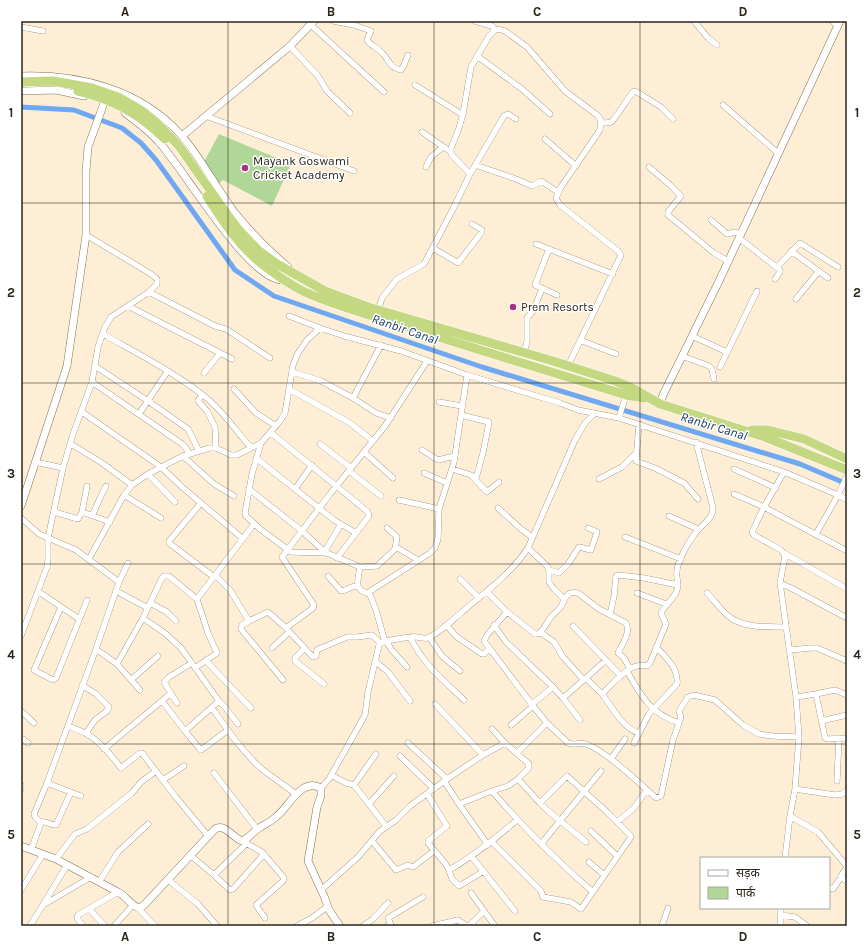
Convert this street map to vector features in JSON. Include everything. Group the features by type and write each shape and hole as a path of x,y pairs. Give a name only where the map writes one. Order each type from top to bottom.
{"highway":[{"path":"21,82 53,81 92,88 118,97 142,111 156,122 179,146 229,217 249,241 267,258 335,296 625,384 657,402"},
{"path":"21,87 62,87 93,94 123,107 148,123 169,143 176,152 233,234 261,263 304,291 333,303 442,338 717,421 816,456 847,470"},
{"path":"744,430 768,430 804,440 847,459"}],"street":[{"path":"333,21 354,25 371,31 367,40 368,43 382,52 389,63 398,70 401,70 403,67 408,55"},
{"path":"475,21 492,26 496,30"},
{"path":"694,21 708,38 717,45"},
{"path":"657,402 663,395 692,336 725,259 778,153 839,24 832,21"},
{"path":"182,136 290,46 313,23 384,92"},
{"path":"21,27 43,31"},
{"path":"451,152 463,115 470,72 477,56 489,36 499,29 505,31 527,47 565,91 597,115 601,120 602,123 600,130 558,192 556,198 560,205 621,253 621,257 568,366"},
{"path":"290,46 318,76 327,91 350,113"},
{"path":"477,56 522,89 550,114"},
{"path":"21,76 58,76 72,78 112,89 148,107 163,118 182,136 235,212 254,235 301,277"},
{"path":"414,85 463,115"},
{"path":"21,91 49,89 63,91 130,117 158,141 184,174 215,221 238,247 259,269 273,279 279,281 285,280"},
{"path":"602,123 614,120 622,106 634,91 658,105 673,119"},
{"path":"723,105 778,153"},
{"path":"21,506 67,366 86,235 86,171 88,146 103,106"},
{"path":"378,310 382,298 397,279 423,265 470,174 506,114 516,119"},
{"path":"206,116 354,171"},
{"path":"422,132 451,152 454,158 470,174"},
{"path":"545,139 576,166"},
{"path":"426,167 431,157 443,146"},
{"path":"476,165 532,186 541,180 558,192"},
{"path":"649,167 681,196 668,212 668,215 702,244 725,259"},
{"path":"711,220 727,234 738,234 777,267 780,271 775,279"},
{"path":"433,248 458,263 482,232 482,230 472,224"},
{"path":"21,636 39,592 48,560 48,538 64,468 92,382 98,347 105,327 111,317 149,292 157,284 157,279 155,276 86,235"},
{"path":"777,267 798,243 801,243 838,267"},
{"path":"536,244 613,274"},
{"path":"549,249 534,284 535,286 557,295"},
{"path":"791,251 828,278"},
{"path":"796,299 819,271"},
{"path":"524,353 527,342 527,318 533,311 542,289"},
{"path":"720,367 757,291"},
{"path":"149,292 215,326 226,329 270,358"},
{"path":"128,306 232,359"},
{"path":"289,316 344,336 381,345 467,375 560,403 578,410 594,414 620,415 639,424 784,472 847,500"},
{"path":"320,328 307,340 298,353 292,372 285,414 261,443 256,458 245,513 254,524 287,550 294,553 326,552"},
{"path":"103,334 202,394 216,407 251,448"},
{"path":"692,336 727,352"},
{"path":"580,340 616,354"},
{"path":"353,398 381,345"},
{"path":"204,374 220,353"},
{"path":"682,356 709,366 712,369 714,379"},
{"path":"272,648 287,630 313,608 314,605 282,557 391,418 427,361"},
{"path":"95,366 188,429 198,451"},
{"path":"139,414 167,372"},
{"path":"292,372 321,381 353,398 376,413 391,418"},
{"path":"369,594 370,591 430,553 435,548 439,534 439,509 455,456 467,375"},
{"path":"92,382 185,446 186,455 214,484 234,496"},
{"path":"234,389 256,413 276,426"},
{"path":"289,389 350,423 373,441"},
{"path":"202,394 198,401 207,410 215,427 216,448"},
{"path":"620,415 626,394"},
{"path":"439,402 462,406"},
{"path":"82,412 162,467 182,487 242,538"},
{"path":"384,642 410,637 425,639 429,637 487,592 521,558 528,548 575,440 585,423 594,414"},
{"path":"461,415 489,422 476,478"},
{"path":"639,424 636,453 637,462 660,470 684,483 698,499"},
{"path":"270,432 368,512 369,516 337,558"},
{"path":"602,694 628,670 641,664 648,665 666,624 662,613 666,604 676,593 678,585 677,571 681,559 693,535 712,515 713,508 696,442"},
{"path":"89,559 124,495 132,485 148,474 186,455 198,451 216,448 235,455 261,443"},
{"path":"71,444 102,462 132,485"},
{"path":"320,444 381,496"},
{"path":"422,450 438,460 455,456"},
{"path":"364,452 393,478"},
{"path":"599,479 622,467 636,453"},
{"path":"256,458 334,520 356,533"},
{"path":"35,462 64,468"},
{"path":"295,489 312,465"},
{"path":"452,469 476,478 487,492 499,482"},
{"path":"734,469 776,488"},
{"path":"784,472 764,507 752,531 753,534 847,589"},
{"path":"424,473 447,483"},
{"path":"148,474 175,502"},
{"path":"816,534 847,477"},
{"path":"54,512 78,519 82,512 87,486"},
{"path":"92,516 106,486"},
{"path":"249,489 326,552 360,567 377,566 396,547 397,537 387,528"},
{"path":"734,494 764,507 847,550"},
{"path":"124,495 161,518"},
{"path":"400,500 439,509"},
{"path":"201,503 168,541 169,544 214,576 230,590 249,621"},
{"path":"498,508 532,537"},
{"path":"82,512 110,522"},
{"path":"669,516 698,529"},
{"path":"21,518 33,530 48,538 72,547 119,582"},
{"path":"197,599 254,524"},
{"path":"326,552 341,524"},
{"path":"549,570 559,573 568,564 579,547 591,550 597,532 588,528"},
{"path":"625,537 681,559"},
{"path":"396,547 418,560"},
{"path":"528,548 545,563 549,570 549,582 564,599"},
{"path":"784,553 785,559 780,583 796,697 799,737 795,789 785,857"},
{"path":"70,792 56,824 53,825 44,821 41,822 35,817 34,814 68,726 119,582 128,563"},
{"path":"340,926 328,906 308,861 317,807 321,796 321,788 331,775 365,715 368,692 375,661 384,642 376,610 369,594 360,591 358,586 360,567"},
{"path":"610,615 616,576 618,575 644,578 678,585"},
{"path":"118,664 144,618 162,578 166,576 172,578 197,599 208,633 217,653 206,661 164,681 164,684 177,703"},
{"path":"328,576 341,591 345,591 352,586 358,586"},
{"path":"460,579 479,598"},
{"path":"780,583 847,618"},
{"path":"39,592 79,618"},
{"path":"116,592 167,612 176,621"},
{"path":"487,592 507,612 535,634 540,632 551,617 562,606 564,599 571,594 576,593 627,625 628,628 625,640 618,652 624,658 639,694 653,709 667,719 679,723"},
{"path":"637,593 666,604"},
{"path":"707,593 732,619 763,626 786,627"},
{"path":"61,607 34,669 35,672 53,680 56,680 86,600"},
{"path":"283,680 241,629 242,625 268,612 313,658 316,656 318,650 347,637 372,635 384,642 407,667"},
{"path":"507,612 484,638 484,641 532,705 570,744 586,744 611,759 656,798 661,796 673,740 681,717 679,711 688,697 694,695 716,700 744,725 759,734 799,737"},
{"path":"144,618 181,648 219,702 225,707 238,724"},
{"path":"446,625 457,637 482,654 489,649"},
{"path":"494,626 506,642 553,687 580,720"},
{"path":"573,626 621,676"},
{"path":"540,632 554,642 563,657 602,694 624,724 631,730 638,733"},
{"path":"410,637 416,650 428,666 464,700"},
{"path":"429,637 442,656 460,671"},
{"path":"634,743 638,733 653,709 675,687 677,680 676,671 669,660 656,647"},
{"path":"790,650 817,648 847,661"},
{"path":"96,649 118,664 140,690"},
{"path":"304,649 295,658 295,661 324,684"},
{"path":"132,679 158,656"},
{"path":"563,698 606,660"},
{"path":"206,661 251,708"},
{"path":"375,661 388,672 410,701"},
{"path":"82,685 96,694 109,707 107,711 95,720 86,733"},
{"path":"511,725 553,687"},
{"path":"796,697 835,690 847,695"},
{"path":"104,749 170,694"},
{"path":"816,694 825,738 847,738"},
{"path":"162,701 202,750 228,730"},
{"path":"185,731 219,702"},
{"path":"434,704 483,755"},
{"path":"212,708 228,730 262,769 296,794"},
{"path":"21,711 34,723"},
{"path":"821,721 847,715"},
{"path":"517,753 548,723"},
{"path":"68,726 86,733 104,749 121,768 142,753 208,836"},
{"path":"459,804 508,786 518,780 529,766 528,762 505,743 492,729"},
{"path":"21,738 28,743"},
{"path":"611,759 624,738"},
{"path":"837,781 839,738"},
{"path":"408,743 446,780 459,804 490,844 541,891 543,897 572,903 581,909 631,837 567,776 540,803"},
{"path":"321,890 358,857 386,826 446,780 483,755 505,743"},
{"path":"354,784 376,754"},
{"path":"400,756 434,789"},
{"path":"163,780 184,766"},
{"path":"56,859 75,834 87,829 132,793 141,782 156,771"},
{"path":"541,844 601,771"},
{"path":"214,773 258,829"},
{"path":"331,775 342,782 354,784 386,826"},
{"path":"370,804 394,776"},
{"path":"518,780 540,803 586,842"},
{"path":"47,783 81,796"},
{"path":"214,874 258,829 278,816 300,790 314,786 321,788"},
{"path":"795,789 835,795 842,794 847,790"},
{"path":"617,822 633,808 647,790"},
{"path":"492,791 517,820 593,892"},
{"path":"427,794 447,826 428,841 428,843 449,870 452,879 459,886 484,871"},
{"path":"790,816 811,827 824,839 846,865 847,867 841,876 847,882"},
{"path":"449,870 472,857 490,844 517,820"},
{"path":"31,850 41,822"},
{"path":"99,882 118,852 148,824"},
{"path":"114,926 135,906 145,904 208,836 215,829 221,827 264,854 284,878 283,881 256,905 264,918"},
{"path":"591,831 617,856"},
{"path":"372,841 396,870 408,865 413,866 434,851"},
{"path":"21,846 56,859 118,892 126,897 155,926"},
{"path":"21,890 23,883 43,854"},
{"path":"190,855 232,890 264,854"},
{"path":"472,857 515,911"},
{"path":"589,862 604,875"},
{"path":"30,926 67,865"},
{"path":"44,905 91,877"},
{"path":"168,880 198,904 217,926"},
{"path":"830,888 833,889 839,880"},
{"path":"83,926 77,917 118,892"},
{"path":"471,893 494,926"},
{"path":"387,926 391,925 388,918 424,897"},
{"path":"363,926 373,920 388,903"},
{"path":"297,926 312,918 328,906"},
{"path":"662,926 668,908"},
{"path":"89,909 105,926"},
{"path":"780,926 781,909"},
{"path":"432,926 458,920 468,926 484,911"},
{"path":"780,915 795,917 807,926"}],"green space":[{"name":"Mayank Goswami Cricket Academy","path":"219,134 291,164 272,206 223,180 214,188 198,173"}],"waterway":[{"name":"Ranbir Canal","path":"21,107 74,110 122,128 141,143 156,160 235,270 274,296 482,367 800,464 847,484"}],"place":[{"name":"Mayank Goswami Cricket Academy","path":"245,168"},
{"name":"Prem Resorts","path":"513,307"}]}
